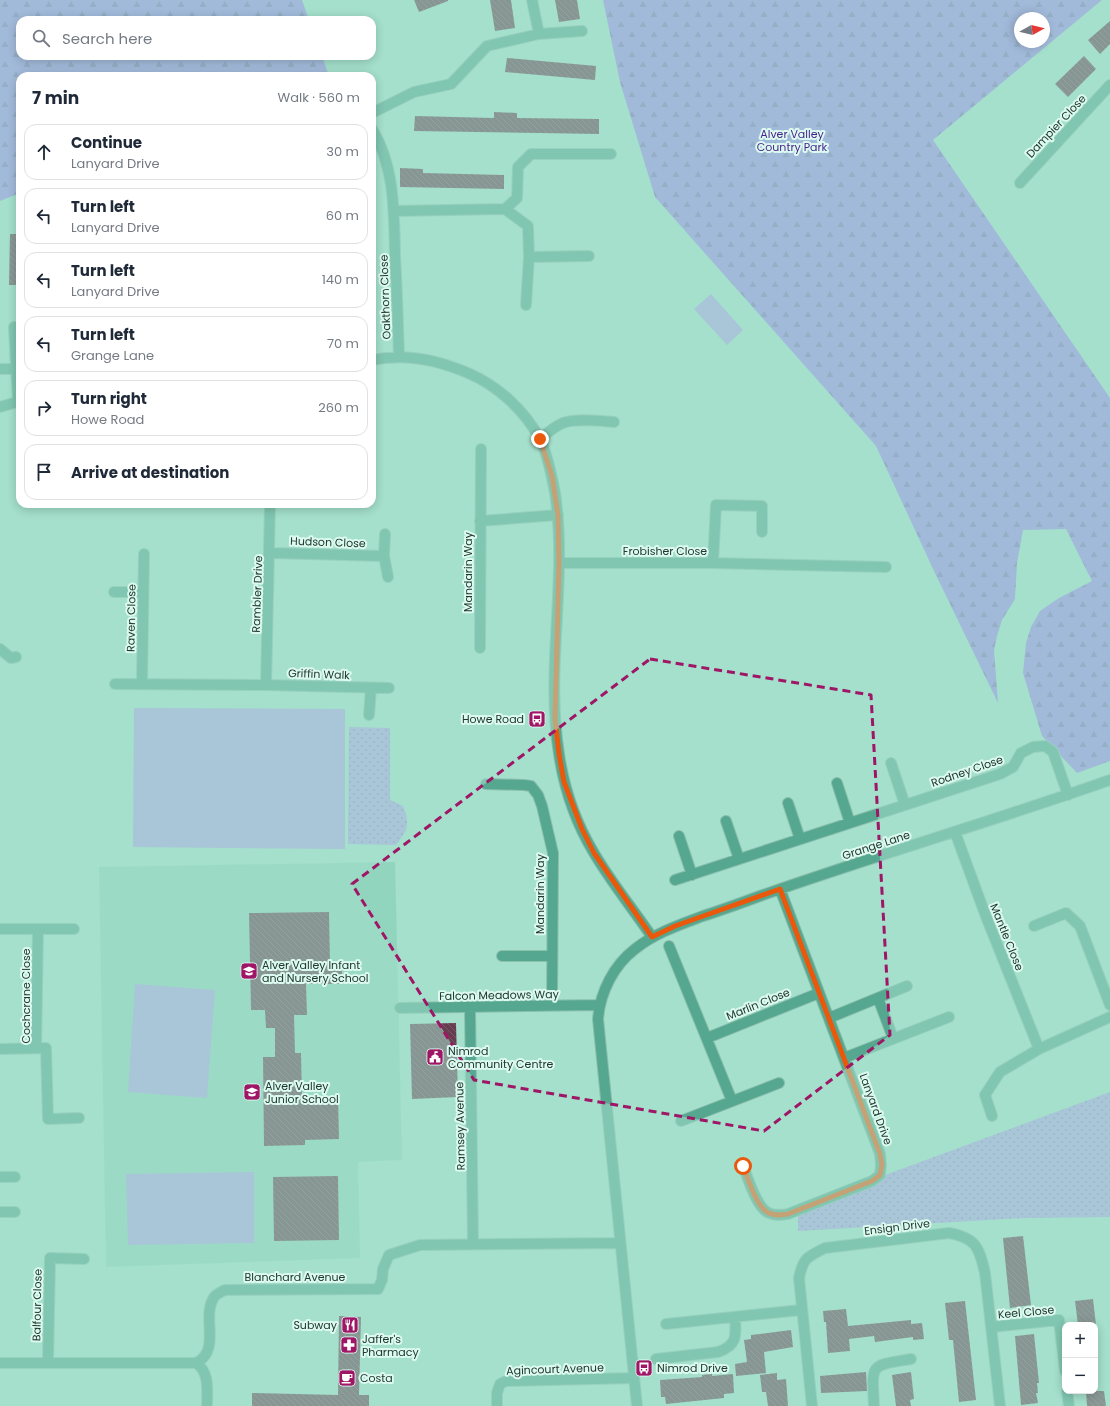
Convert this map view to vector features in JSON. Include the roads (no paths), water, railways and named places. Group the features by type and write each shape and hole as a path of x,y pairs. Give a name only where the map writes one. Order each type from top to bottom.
{"street":[{"path":"532,0 539,34"},
{"path":"377,111 414,92 452,84 487,46 539,34 582,30"},
{"name":"Dampier Close","path":"1020,183 1110,85"},
{"name":"Oakthorn Close","path":"376,141 387,163 394,211 399,357"},
{"path":"505,209 518,198 518,167 531,154 611,154"},
{"path":"394,211 505,209 528,226 529,257 526,305"},
{"path":"529,257 589,256"},
{"path":"0,369 16,369 14,327 16,327"},
{"path":"376,360 399,357 431,360 458,368 480,378 505,395 524,415 540,439 552,476 558,515 559,563 555,719 564,782 582,829 594,853 652,937 634,949 621,963 610,980 599,1006 598,1019 637,1406"},
{"path":"0,407 16,402"},
{"path":"540,439 564,422 614,422"},
{"name":"Mandarin Way","path":"480,648 480,521 482,449"},
{"name":"Frobisher Close","path":"559,563 713,563 716,505 762,506 762,532"},
{"name":"Rambler Drive","path":"266,685 270,508"},
{"name":"Mandarin Way","path":"480,521 558,515"},
{"path":"385,534 384,556 388,577"},
{"name":"Hudson Close","path":"270,553 384,556"},
{"name":"Raven Close","path":"142,683 144,554"},
{"path":"713,563 886,567"},
{"path":"114,592 143,592"},
{"path":"0,649 11,658 16,657"},
{"path":"115,684 266,685"},
{"name":"Griffin Walk","path":"266,685 389,688"},
{"path":"370,715 371,688"},
{"name":"Rodney Close","path":"675,880 1000,774 1013,767 1021,753 1033,747 1045,746 1053,752 1068,795"},
{"path":"891,763 905,805"},
{"name":"Grange Lane","path":"652,937 675,926 780,889 1110,780"},
{"path":"837,783 850,823"},
{"name":"Mandarin Way","path":"486,784 531,786 538,795 542,806 553,853 552,1006"},
{"path":"788,803 800,839"},
{"path":"726,821 739,859"},
{"name":"Mantle Close","path":"955,832 985,914 1039,1049"},
{"path":"679,836 692,875"},
{"name":"Lanyard Drive","path":"743,1166 760,1206 767,1213 777,1216 788,1214 862,1186 880,1175 882,1165 880,1154 780,889"},
{"path":"1034,926 1066,913 1080,926 1110,1005"},
{"path":"0,929 74,929"},
{"name":"Cochcrane Close","path":"38,929 36,1048 46,1048 48,1119 80,1118"},
{"path":"669,946 732,1101"},
{"path":"502,956 552,956"},
{"path":"829,1018 907,986"},
{"name":"Marlin Close","path":"707,1038 819,993"},
{"path":"878,998 893,1038"},
{"name":"Falcon Meadows Way","path":"400,1008 599,1006"},
{"name":"Ramsey Avenue","path":"470,1007 473,1244"},
{"path":"844,1058 949,1017"},
{"path":"992,1116 985,1095 1000,1072 1039,1049 1110,1017"},
{"path":"0,1049 36,1048"},
{"path":"681,1121 779,1083"},
{"path":"0,1177 15,1177"},
{"path":"0,1212 15,1212"},
{"name":"Ensign Drive","path":"812,1406 801,1310 799,1278 802,1265 810,1256 825,1248 949,1233 963,1236 974,1243 981,1255 985,1273 992,1327 1000,1406"},
{"name":"Blanchard Avenue","path":"196,1363 204,1358 209,1348 210,1308 213,1299 218,1294 232,1290 378,1289 382,1280 383,1269 389,1255 420,1245 620,1243"},
{"name":"Balfour Close","path":"48,1363 50,1258 84,1259"},
{"path":"666,1324 801,1310"},
{"path":"656,1359 718,1352 727,1349 732,1344 736,1336 735,1317"},
{"name":"Keel Close","path":"992,1327 1060,1320 1064,1358"},
{"path":"874,1406 873,1376 877,1367 883,1364 912,1359"},
{"path":"0,1363 196,1363 200,1365 206,1376 207,1406"},
{"name":"Agincourt Avenue","path":"497,1406 497,1393 500,1384 506,1382 634,1378"},
{"path":"1067,1394 1069,1406"}],"place":[{"name":"Howe Road","path":"537,719"},
{"name":"Alver Valley Infant and Nursery School","path":"249,971"},
{"name":"Nimrod Community Centre","path":"435,1057"},
{"name":"Alver Valley Junior School","path":"252,1092"},
{"name":"Subway","path":"350,1325"},
{"name":"Jaffer's Pharmacy","path":"349,1345"},
{"name":"Nimrod Drive","path":"644,1368"},
{"name":"Costa","path":"347,1378"}],"park label":[{"name":"Alver Valley Country Park","path":"792,140"}]}
